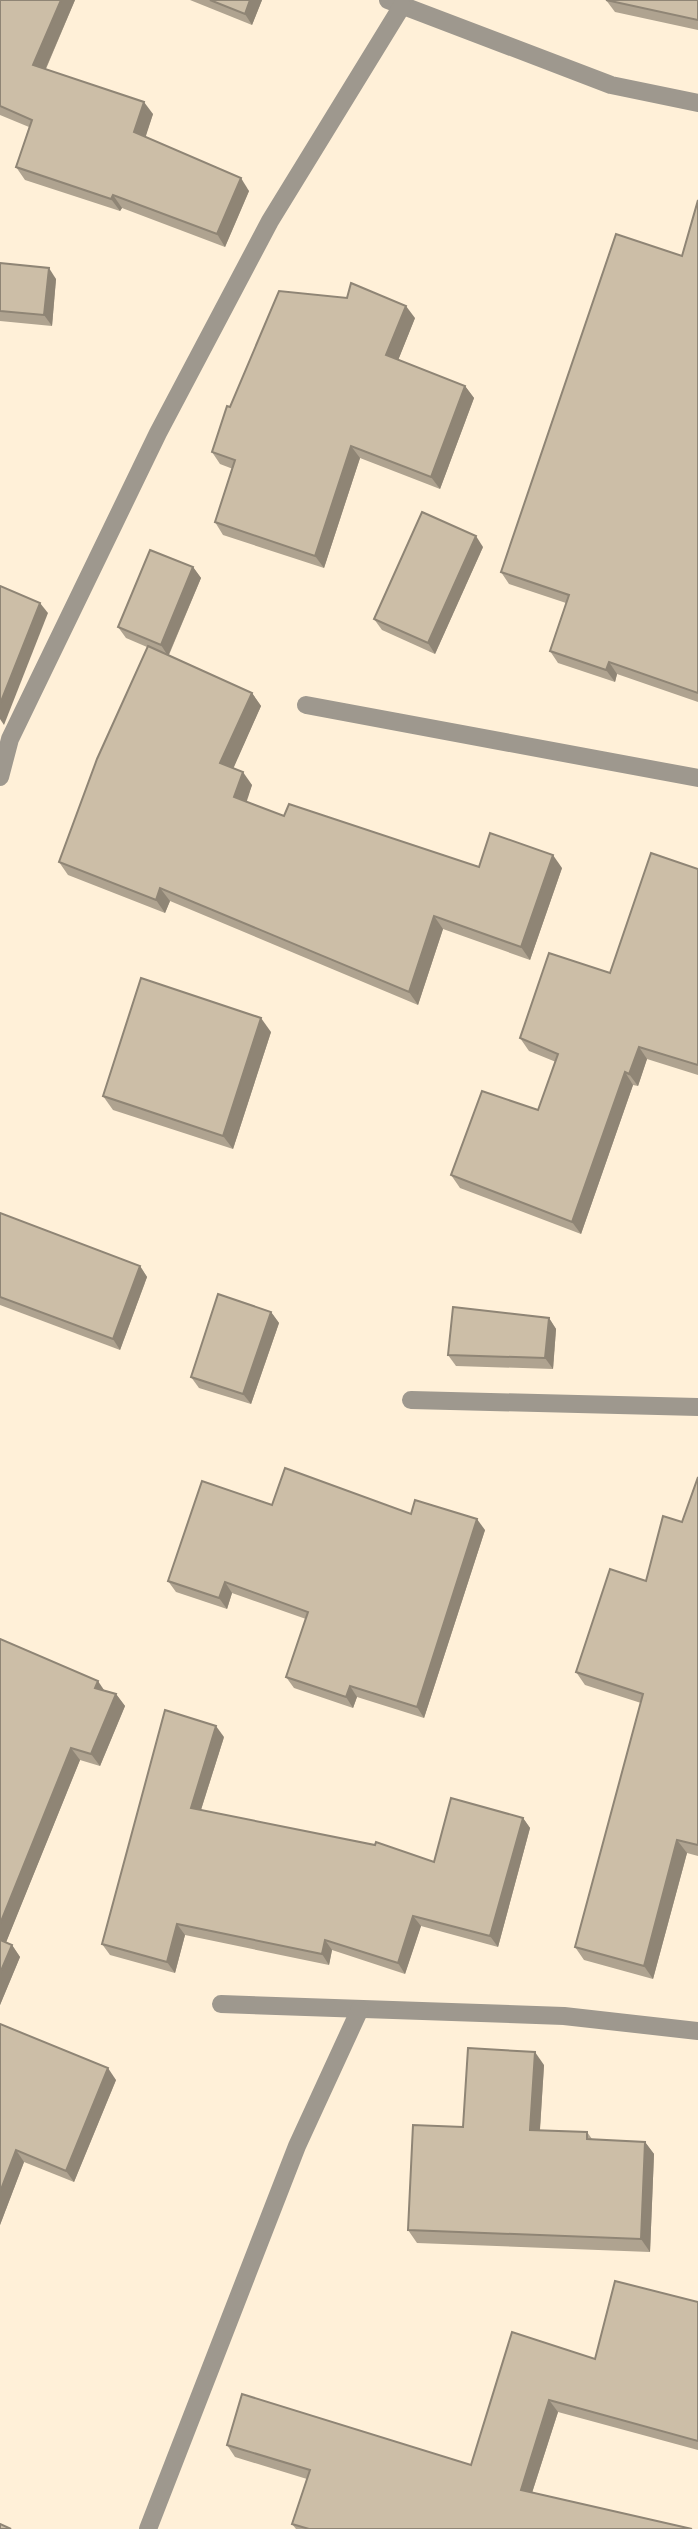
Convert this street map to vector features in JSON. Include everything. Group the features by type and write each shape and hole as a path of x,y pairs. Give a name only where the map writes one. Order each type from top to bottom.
{"street":[{"path":"0,777 5,738 158,433 264,233 395,3 611,85 698,103"},
{"path":"306,705 698,778"},
{"path":"411,1400 698,1407"},
{"path":"221,2004 564,2016 698,2031"},
{"path":"148,2529 297,2146 360,2009"}],"building":[{"path":"0,0 61,0 33,65 144,102 134,132 241,178 217,234 113,195 111,199 16,167 32,120 0,106"},
{"path":"210,0 250,0 245,14"},
{"path":"606,0 698,0 698,20"},
{"path":"698,200 698,693 609,662 606,670 550,651 569,595 501,572 616,234 682,256"},
{"path":"0,263 49,268 44,315 0,311"},
{"path":"351,283 406,306 386,355 465,386 431,477 351,446 315,556 215,522 235,460 212,452 227,406 230,407 279,291 347,298"},
{"path":"422,512 476,536 428,643 374,619"},
{"path":"150,550 193,567 161,645 118,627"},
{"path":"0,586 40,603 0,704"},
{"path":"148,646 252,693 220,763 243,772 234,797 284,816 289,804 479,867 490,833 553,855 521,947 434,916 409,992 160,888 156,900 59,862 97,759"},
{"path":"651,853 698,869 698,1065 639,1047 629,1074 625,1072 572,1222 451,1175 482,1091 538,1110 558,1054 520,1038 549,953 610,973"},
{"path":"141,978 261,1018 223,1136 103,1096"},
{"path":"0,1213 140,1266 113,1339 0,1297"},
{"path":"218,1294 271,1312 243,1394 191,1377"},
{"path":"453,1307 549,1318 545,1358 448,1355"},
{"path":"285,1468 411,1514 415,1500 477,1519 417,1707 350,1686 346,1697 286,1677 308,1612 225,1582 219,1598 168,1581 202,1481 272,1505"},
{"path":"698,1477 698,1845 677,1840 644,1966 575,1947 643,1694 576,1672 610,1569 646,1581 663,1516 682,1522"},
{"path":"0,1639 98,1681 95,1688 116,1694 91,1754 71,1748 0,1924"},
{"path":"165,1710 216,1726 191,1808 375,1845 376,1842 434,1862 451,1798 523,1818 490,1936 413,1916 398,1963 325,1940 322,1954 177,1924 167,1962 102,1944"},
{"path":"0,1940 12,1945 0,1973"},
{"path":"0,2024 108,2068 66,2171 16,2150 0,2192"},
{"path":"468,2048 535,2052 530,2130 587,2132 587,2139 645,2142 641,2239 408,2230 413,2125 463,2127"},
{"path":"615,2281 698,2302 698,2441 549,2400 521,2490 692,2529 309,2529 292,2524 310,2470 227,2445 242,2394 471,2465 512,2332 595,2359"}]}
